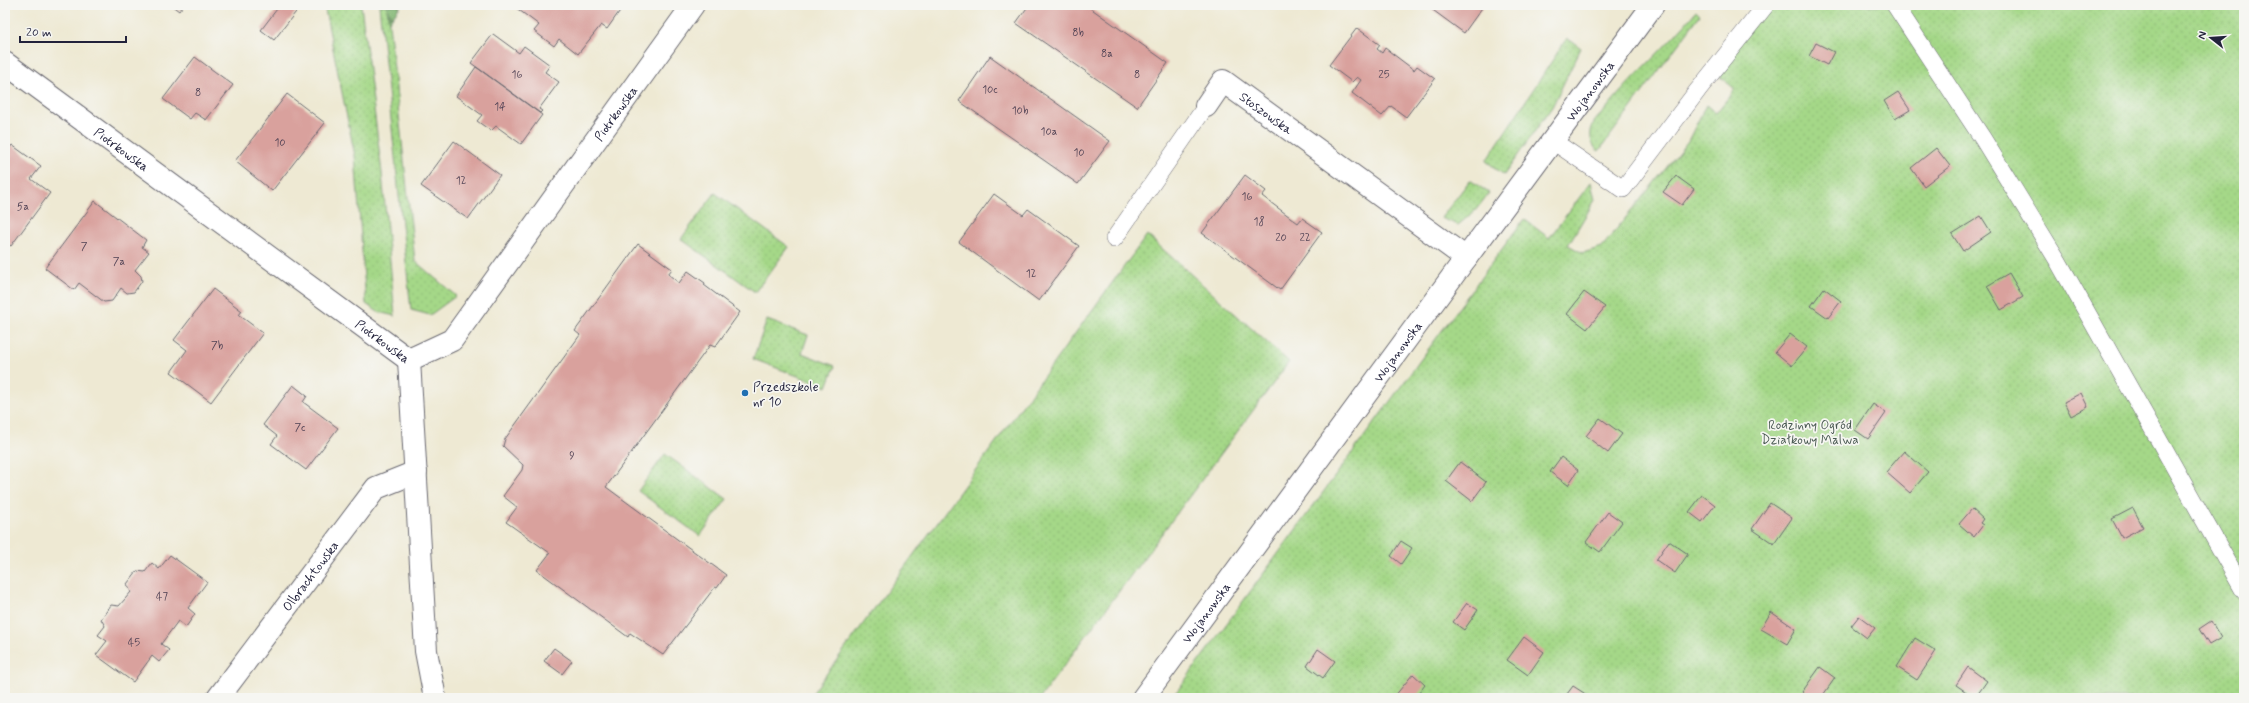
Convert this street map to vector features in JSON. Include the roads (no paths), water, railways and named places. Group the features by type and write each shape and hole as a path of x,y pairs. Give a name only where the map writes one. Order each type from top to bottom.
{"street":[{"name":"Piotrkowska","path":"5,63 409,360 452,340 693,5"},
{"name":"Wojanowska","path":"1143,698 1653,5"},
{"name":"Stoszowska","path":"1206,106 1223,82 1466,258"},
{"path":"409,360 426,651 435,698"},
{"name":"Olbrachtowska","path":"218,698 376,488 416,472"}],"lane":[{"path":"1553,141 1623,189 1698,90 1766,5"},
{"path":"1895,5 1983,139 2058,261 2244,591"},
{"name":"Stoszowska","path":"1114,239 1206,106"}],"place":[{"name":"Przedszkole nr 10","path":"745,393"}],"park label":[{"name":"Rodzinny Ogród Działkowy Malwa","path":"1810,432"}]}
